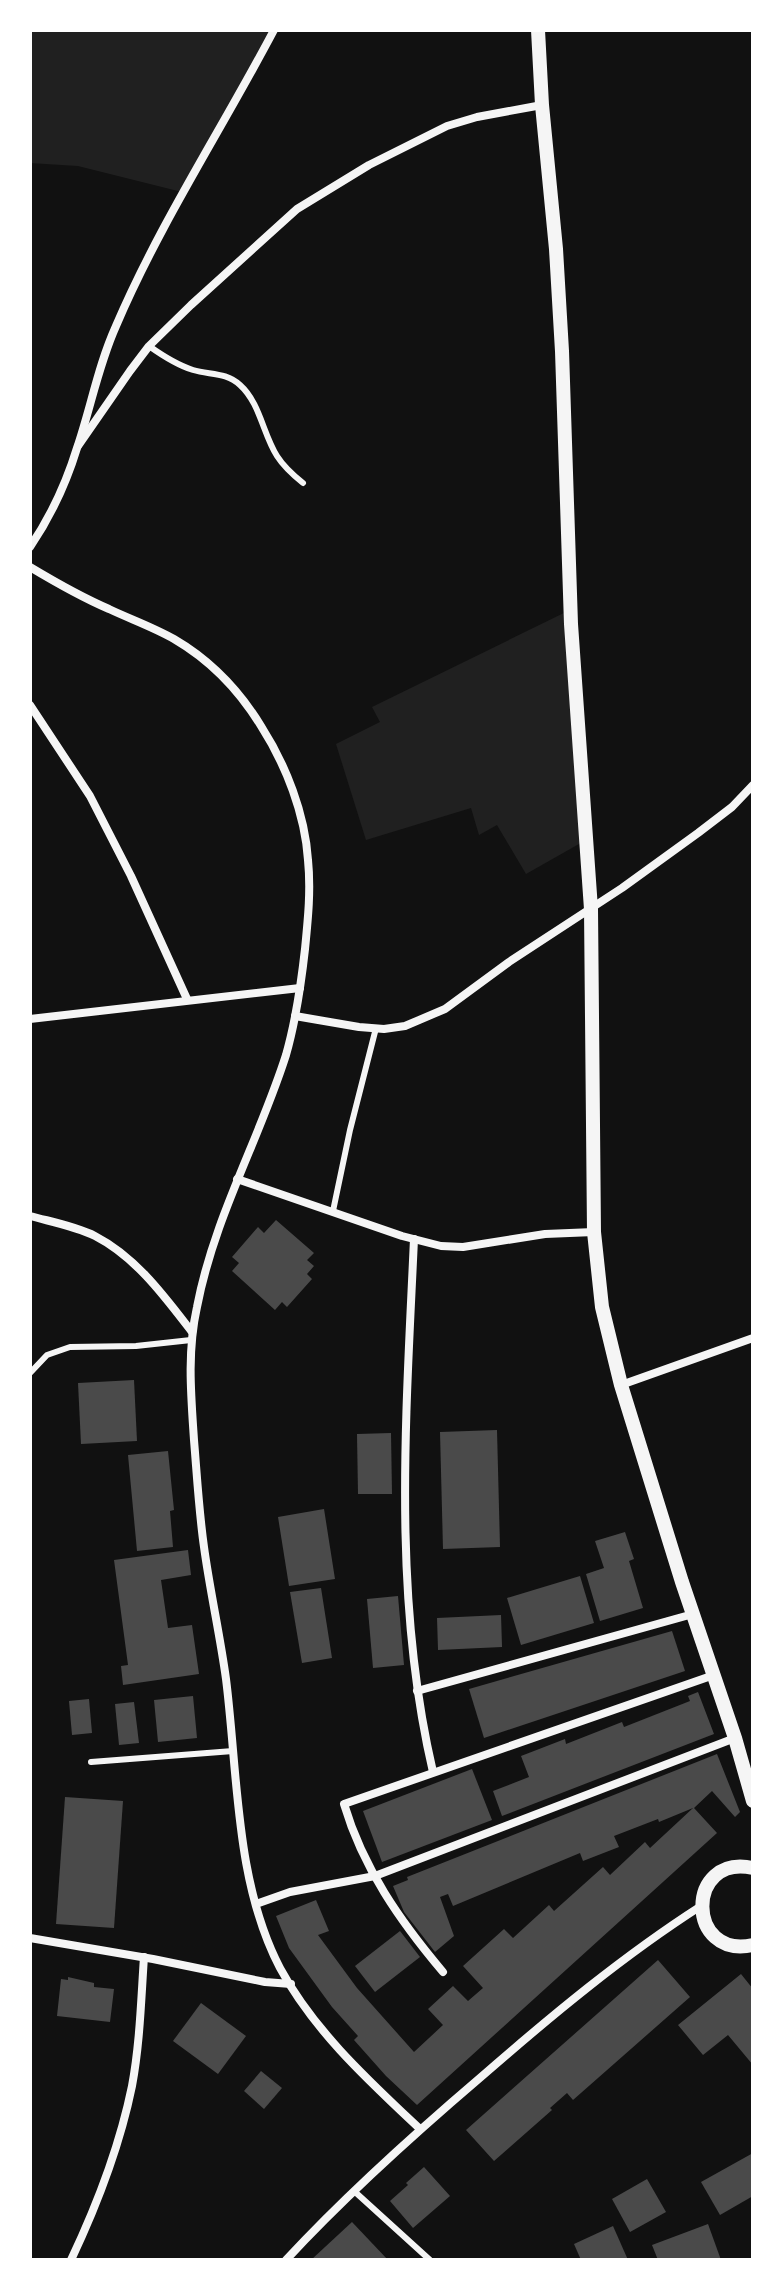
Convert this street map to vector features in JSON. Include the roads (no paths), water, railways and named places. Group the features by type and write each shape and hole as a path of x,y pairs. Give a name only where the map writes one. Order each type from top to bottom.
{"street":[{"path":"30,547 59,496 78,446 102,357 130,292 274,30"},
{"path":"538,30 556,249 571,624 591,909 594,1232 602,1307 621,1385 693,1614 751,1782 753,1801"},
{"path":"78,446 149,346 297,209 369,165 447,126 542,105"},
{"path":"30,567 78,594 171,637 215,669 234,688 263,729 282,766 305,835 308,914 295,1016 286,1055 214,1239 203,1274 191,1336 197,1494 226,1680 249,1875 271,1949 291,1984 332,2041 420,2129"},
{"path":"30,705 90,796 131,876 187,999"},
{"path":"295,1016 376,1028 405,1026 445,1009 698,833 732,807 753,785"},
{"path":"30,1019 300,988"},
{"path":"237,1179 441,1246 463,1247 545,1234 594,1232"},
{"path":"30,1216 76,1228 128,1258 191,1336"},
{"path":"414,1239 404,1498 407,1594 422,1727 433,1772"},
{"path":"621,1385 753,1338"},
{"path":"417,1691 693,1614"},
{"path":"443,1972 414,1937 375,1876 361,1851 344,1804 714,1675"},
{"path":"256,1904 290,1892 375,1876 735,1738"},
{"path":"752,1946 731,1945 714,1936 706,1925 701,1906 706,1887 720,1872 753,1864"},
{"path":"286,2260 420,2129 591,1985 701,1906"},
{"path":"30,1938 265,1982 291,1984"},
{"path":"71,2260 97,2198 126,2112 139,2036 144,1957"}],"lane":[{"path":"149,346 180,365 195,371 223,375 238,382 253,403 276,455 285,468 303,483"},
{"path":"333,1211 376,1028"},
{"path":"30,1373 47,1355 70,1347 136,1346 191,1336"},
{"path":"91,1762 233,1751"},
{"path":"354,2191 430,2260"}]}
